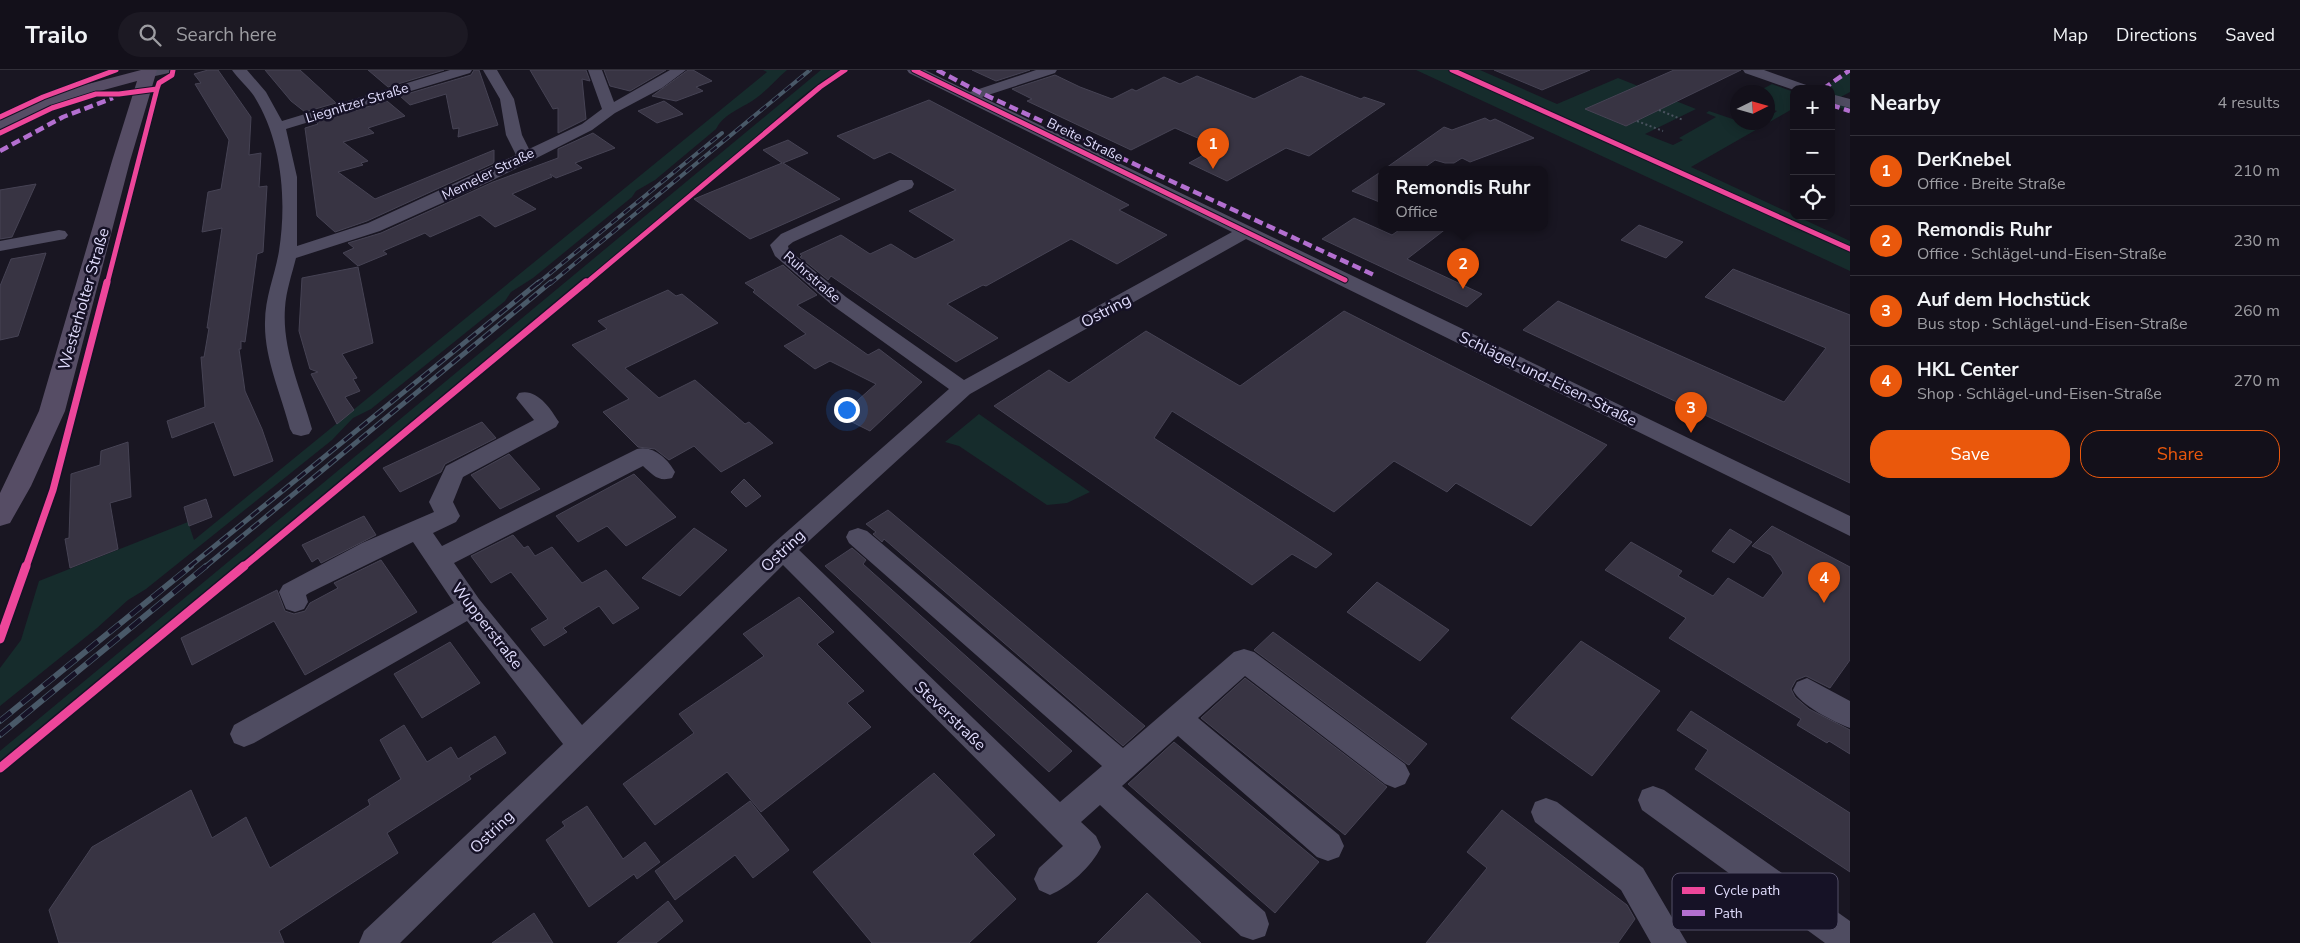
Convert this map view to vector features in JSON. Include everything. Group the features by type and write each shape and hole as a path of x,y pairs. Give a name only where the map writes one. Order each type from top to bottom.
{"main road":[{"path":"0,125 70,94 148,72"},
{"name":"Westerholter Straße","path":"0,516 18,486 52,410 148,72"}],"street":[{"path":"148,72 164,70"},
{"path":"238,70 263,98 277,127 285,153 291,194 287,255 274,309 277,347 284,374 295,403 301,429"},
{"name":"Liegnitzer Straße","path":"277,127 465,70"},
{"path":"490,70 507,99 514,136 525,157"},
{"path":"595,70 610,110"},
{"name":"Memeler Straße","path":"287,255 374,226 483,178 587,126 610,110 657,85 679,70"},
{"name":"Breite Straße","path":"914,70 1246,232"},
{"path":"969,97 1050,70"},
{"path":"1750,70 1793,85"},
{"path":"1835,99 1850,104"},
{"name":"Ruhrstraße","path":"906,184 787,238 779,245 781,252 838,301 963,389"},
{"name":"Ostring","path":"376,943 783,550 963,389 1246,232"},
{"name":"Schlägel-und-Eisen-Straße","path":"1246,232 1850,527"},
{"path":"0,246 59,235"},
{"path":"295,602 292,592 300,586 371,550 448,516 441,502 454,472 548,422 526,398"},
{"path":"437,560 645,455 664,472"},
{"name":"Wupperstraße","path":"418,530 470,606 581,745"},
{"path":"858,537 1112,776 1253,924"},
{"name":"Steverstraße","path":"783,550 1084,847 1050,879"},
{"path":"244,734 470,606"},
{"path":"1059,822 1244,660 1395,774"},
{"path":"1807,690 1850,716"},
{"path":"1178,718 1328,846"},
{"path":"1653,800 1755,873"},
{"path":"1546,812 1632,879 1670,943"},
{"path":"1835,930 1850,941"}],"path":[{"path":"1659,110 1683,120"},
{"path":"1636,121 1663,131"}],"green space":[{"path":"763,70 787,70 757,97 727,116 716,129 655,180 636,191 632,197 533,278 511,292 505,301 371,409 353,418 332,440 146,589 128,600 97,628 0,706 0,668 21,640 39,581 188,522 194,540 767,72"},
{"path":"821,70 841,70 815,86 745,148 0,762 0,751"},
{"path":"1416,70 1480,70 1557,104 1618,78 1696,109 1645,134 1673,145 1683,140 1679,138 1716,117 1706,113 1709,111 1730,118 1730,130 1756,130 1691,167 1790,213 1790,220 1805,220 1850,241 1850,271","holes":["1634,88 1673,103 1625,126 1586,109"]},
{"path":"1850,70 1850,92 1837,99 1850,104 1850,111 1835,106 1835,85 1829,85"},
{"path":"1775,85 1790,91 1790,110 1775,119 1775,113 1777,111 1775,110"},
{"path":"979,414 1090,492 1067,503 1047,505 959,446 945,442"}],"building":[{"path":"208,70 218,70 251,117 249,155 261,153 259,187 267,186 263,252 257,254 245,342 241,341 241,349 239,349 245,391 262,429 273,461 234,476 214,422 172,438 167,421 205,407 201,357 204,357 209,328 207,328 222,228 202,232 208,192 221,189 229,140 195,84 201,83 194,74"},
{"path":"265,70 300,70 336,103 305,112 291,101"},
{"path":"368,70 444,70 388,87"},
{"path":"474,70 479,70 498,125 458,137 459,128 453,129 446,94 410,105 400,96 471,75"},
{"path":"530,70 586,70 590,81 582,79 586,119 558,133 558,108 553,109"},
{"path":"604,70 666,70 630,91 610,86"},
{"path":"688,70 693,70 712,81 696,87 703,91 676,101 652,96"},
{"path":"972,70 1030,70 996,81"},
{"path":"1494,70 1590,70 1542,90"},
{"path":"1674,70 1741,70 1626,126 1585,109"},
{"path":"1055,75 1112,99 1132,89 1136,91 1164,77 1180,84 1197,76 1254,99 1301,76 1361,99 1364,97 1385,104 1309,156 1286,148 1227,181 1189,163 1218,147 1175,128 1131,150 1027,101 1032,99 1012,89"},
{"path":"929,100 1129,205 1119,210 1167,235 1117,264 1071,239 986,286 983,285 947,304 998,338 956,362 831,276 828,280 800,257 802,256 800,254 841,235 870,254 891,244 915,259 955,240 909,211 956,190 890,152 874,159 837,136"},
{"path":"387,101 405,116 368,128 374,133 343,142 368,161 361,163 363,165 338,172 375,199 494,150 494,163 367,221 335,232 317,216 305,128 318,124 316,122"},
{"path":"664,101 683,114 657,123 638,111"},
{"path":"1485,118 1490,121 1495,119 1534,138 1470,162 1462,158 1454,163 1435,160 1427,166 1389,166 1444,127 1452,130"},
{"path":"593,133 615,148 575,163 582,168 556,178 550,174 552,177 512,194 536,209 495,227 480,215 430,237 425,233 383,251 387,254 358,266 343,253 354,248 348,243 381,233 493,182 558,158 558,149"},
{"path":"788,140 808,153 783,163 840,199 750,239 694,199 782,163 763,150"},
{"path":"1378,174 1378,201 1352,191"},
{"path":"36,184 12,237 0,239 0,190"},
{"path":"1354,218 1378,229 1378,231 1392,235 1398,231 1443,231 1407,259 1482,294 1467,307 1322,239"},
{"path":"1639,225 1683,242 1666,258 1621,240"},
{"path":"46,253 18,336 0,340 0,286 11,259"},
{"path":"783,265 817,295 797,305 868,355 879,349 922,382 870,431 840,416 876,384 830,361 815,369 784,346 806,334 753,292 755,290 745,283"},
{"path":"358,267 373,343 342,354 357,378 353,379 360,391 345,397 354,410 337,424 311,374 318,372 310,369 299,331 302,278"},
{"path":"1733,269 1850,315 1850,483 1523,330 1558,301 1784,402 1826,348 1705,297"},
{"path":"668,290 676,296 682,294 718,323 625,368 659,398 695,380 745,424 749,422 773,443 721,472 694,446 669,460 655,449 638,447 603,412 629,399 572,345 607,329 598,321"},
{"path":"1344,311 1607,445 1531,526 1456,483 1447,492 1394,461 1334,512 1172,411 1154,438 1332,554 1316,568 1292,554 1252,585 994,406 1049,370 1069,383 1146,331 1240,386"},
{"path":"482,422 496,438 445,464 441,472 400,492 383,468"},
{"path":"128,442 131,497 110,503 118,549 70,568 65,539 69,538 71,474 100,465 101,451"},
{"path":"509,454 540,489 500,509 471,475"},
{"path":"634,474 676,517 626,546 607,526 578,542 556,516"},
{"path":"744,479 761,496 746,507 731,492"},
{"path":"206,499 212,517 189,526 184,507"},
{"path":"888,510 1145,726 1123,746 884,539 882,542 873,534 876,532 866,524"},
{"path":"364,516 376,535 321,563 318,558 312,562 302,545"},
{"path":"1772,526 1850,567 1850,660 1830,688 1806,676 1796,680 1791,689 1795,697 1809,709 1850,730 1850,754 1797,725 1801,719 1669,638 1686,618 1605,570 1631,542 1682,571 1678,576 1713,596 1728,578 1763,598 1783,573 1771,555 1752,546"},
{"path":"694,528 727,550 680,596 642,578"},
{"path":"1730,529 1752,542 1734,563 1712,551"},
{"path":"513,535 524,548 528,546 535,556 552,547 582,583 606,570 639,608 613,624 599,606 563,628 567,632 544,646 531,629 548,619 511,572 491,583 471,556"},
{"path":"852,548 866,560 863,564 1072,751 1049,772 825,566"},
{"path":"381,560 417,612 305,675 274,621 192,665 181,638 277,590 285,611 294,614 305,611 310,603 338,588 334,583"},
{"path":"1377,582 1449,630 1420,661 1347,612"},
{"path":"799,597 834,632 817,644 864,691 847,703 871,727 761,812 727,772 655,825 623,784 694,733 679,714 764,656 743,634"},
{"path":"1273,632 1427,744 1409,765 1407,764 1254,650"},
{"path":"1581,641 1660,691 1592,776 1511,718"},
{"path":"450,642 480,683 422,718 394,674"},
{"path":"1245,678 1387,787 1345,835 1201,718"},
{"path":"1691,711 1850,813 1850,872 1695,769 1708,750 1677,730"},
{"path":"404,725 427,762 451,747 458,759 495,736 506,753 469,776 471,779 387,833 398,853 279,931 284,943 59,943 49,910 92,847 191,790 212,838 246,817 270,868 370,805 368,800 401,779 380,740"},
{"path":"1174,742 1319,862 1275,913 1128,784"},
{"path":"934,773 995,835 973,854 1016,899 969,943 872,943 813,872"},
{"path":"750,801 789,850 753,878 735,855 675,900 655,871"},
{"path":"587,806 623,859 645,842 660,862 637,879 634,874 589,907 546,840 565,826 562,822"},
{"path":"1502,810 1627,905 1635,919 1618,943 1426,943 1487,868 1467,852"},
{"path":"1147,893 1201,943 1097,943"},
{"path":"668,901 683,921 656,943 617,943"},
{"path":"534,913 553,943 492,943"}],"railway":[{"path":"550,284 810,70"},
{"path":"537,284 722,133"},
{"path":"189,567 539,282"},
{"path":"205,567 551,282"},
{"path":"0,721 191,566"},
{"path":"0,735 206,566"}],"marked path":[{"path":"937,70 981,93 1374,275"},
{"path":"1829,85 1850,70"},
{"path":"0,151 63,117 113,98"},
{"path":"1835,106 1850,111"}],"cycle path":[{"path":"0,117 43,97 116,70"},
{"path":"0,639 53,490 157,89 159,83 172,75 173,70"},
{"path":"0,768 820,87 845,70"},
{"path":"914,70 1345,280"},
{"path":"1452,70 1850,249"},
{"path":"0,133 52,108 96,94 119,94 157,89"}],"place":[{"name":"DerKnebel","path":"1213,169"},
{"name":"Remondis Ruhr","path":"1463,289"},
{"name":"Auf dem Hochstück","path":"1691,433"},
{"name":"HKL Center","path":"1824,603"}]}
